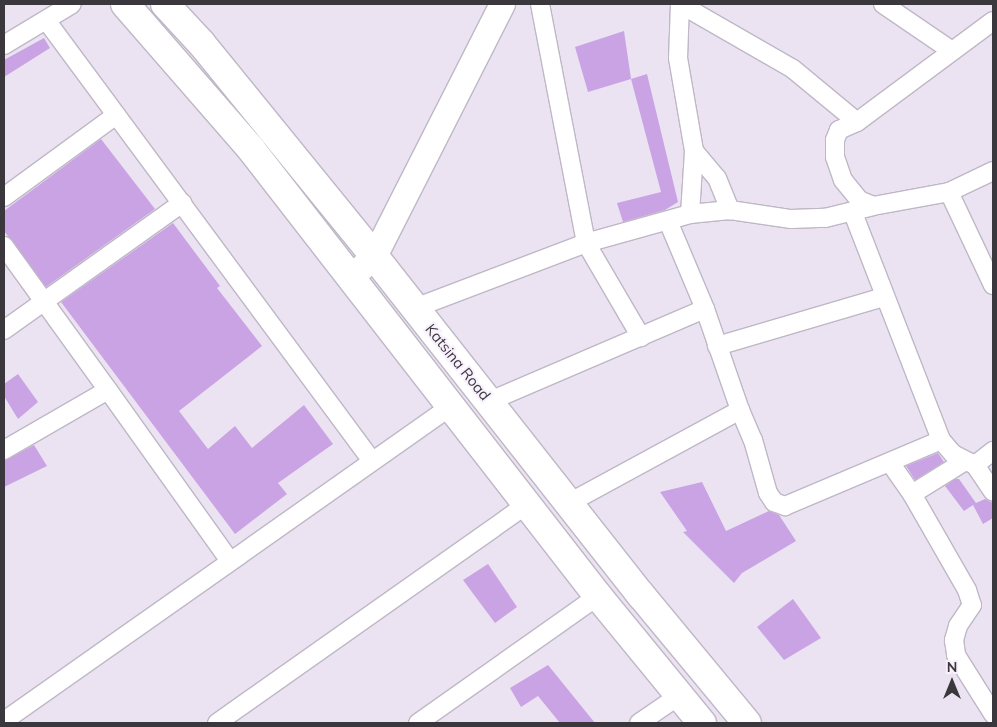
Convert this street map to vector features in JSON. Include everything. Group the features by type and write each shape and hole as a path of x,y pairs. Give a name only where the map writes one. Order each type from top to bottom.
{"highway":[{"path":"125,4 251,149 598,596 702,723"},
{"name":"Katsina Road","path":"165,4 202,44 374,256 747,723"}],"main road":[{"path":"350,278 374,256 502,4"}],"street":[{"path":"4,45 72,4"},
{"path":"540,4 586,243 641,337"},
{"path":"690,214 694,150 678,58 680,4 793,69 856,122"},
{"path":"883,4 952,51"},
{"path":"46,20 372,461"},
{"path":"874,206 859,200 843,180 835,157 835,140 839,130 856,122 993,21"},
{"path":"4,197 116,115"},
{"path":"694,150 717,178 730,210"},
{"path":"415,308 586,243 690,214 730,210 791,219 825,218 853,213 874,206 948,192 993,171"},
{"path":"948,192 993,285"},
{"path":"4,330 182,204"},
{"path":"853,213 941,440 970,463 993,492"},
{"path":"668,221 705,309 774,502 785,506 891,464 941,440"},
{"path":"4,246 43,304 108,390 230,561"},
{"path":"717,346 884,297"},
{"path":"490,401 705,309"},
{"path":"4,450 108,390"},
{"path":"4,721 450,407"},
{"path":"570,503 740,410"},
{"path":"912,494 993,450"},
{"path":"891,464 912,494 967,590 972,605 958,626 954,640 956,655 993,714"},
{"path":"217,723 527,504"},
{"path":"418,723 598,596"},
{"path":"640,723 680,696"}],"building":[{"path":"624,31 631,79 588,92 575,47"},
{"path":"44,38 50,48 4,77 4,60"},
{"path":"647,74 678,202 665,210 623,222 617,203 661,192 631,79"},
{"path":"101,139 155,209 46,287 4,231 4,211"},
{"path":"173,223 220,286 217,288 262,346 179,411 208,449 235,426 252,448 304,405 333,444 278,483 287,494 235,534 61,302"},
{"path":"18,374 38,402 18,419 4,396 4,384"},
{"path":"34,445 47,466 4,487 4,461"},
{"path":"938,453 944,462 915,480 906,466"},
{"path":"955,479 959,479 976,503 985,499 993,503 993,518 983,524 973,505 964,511 945,486"},
{"path":"702,482 726,531 769,511 779,515 796,541 742,573 734,583 683,532 687,531 660,492"},
{"path":"488,564 517,607 495,623 463,580"},
{"path":"793,599 821,638 784,660 757,627"},
{"path":"548,665 595,723 560,723 538,696 521,707 510,688"}]}
